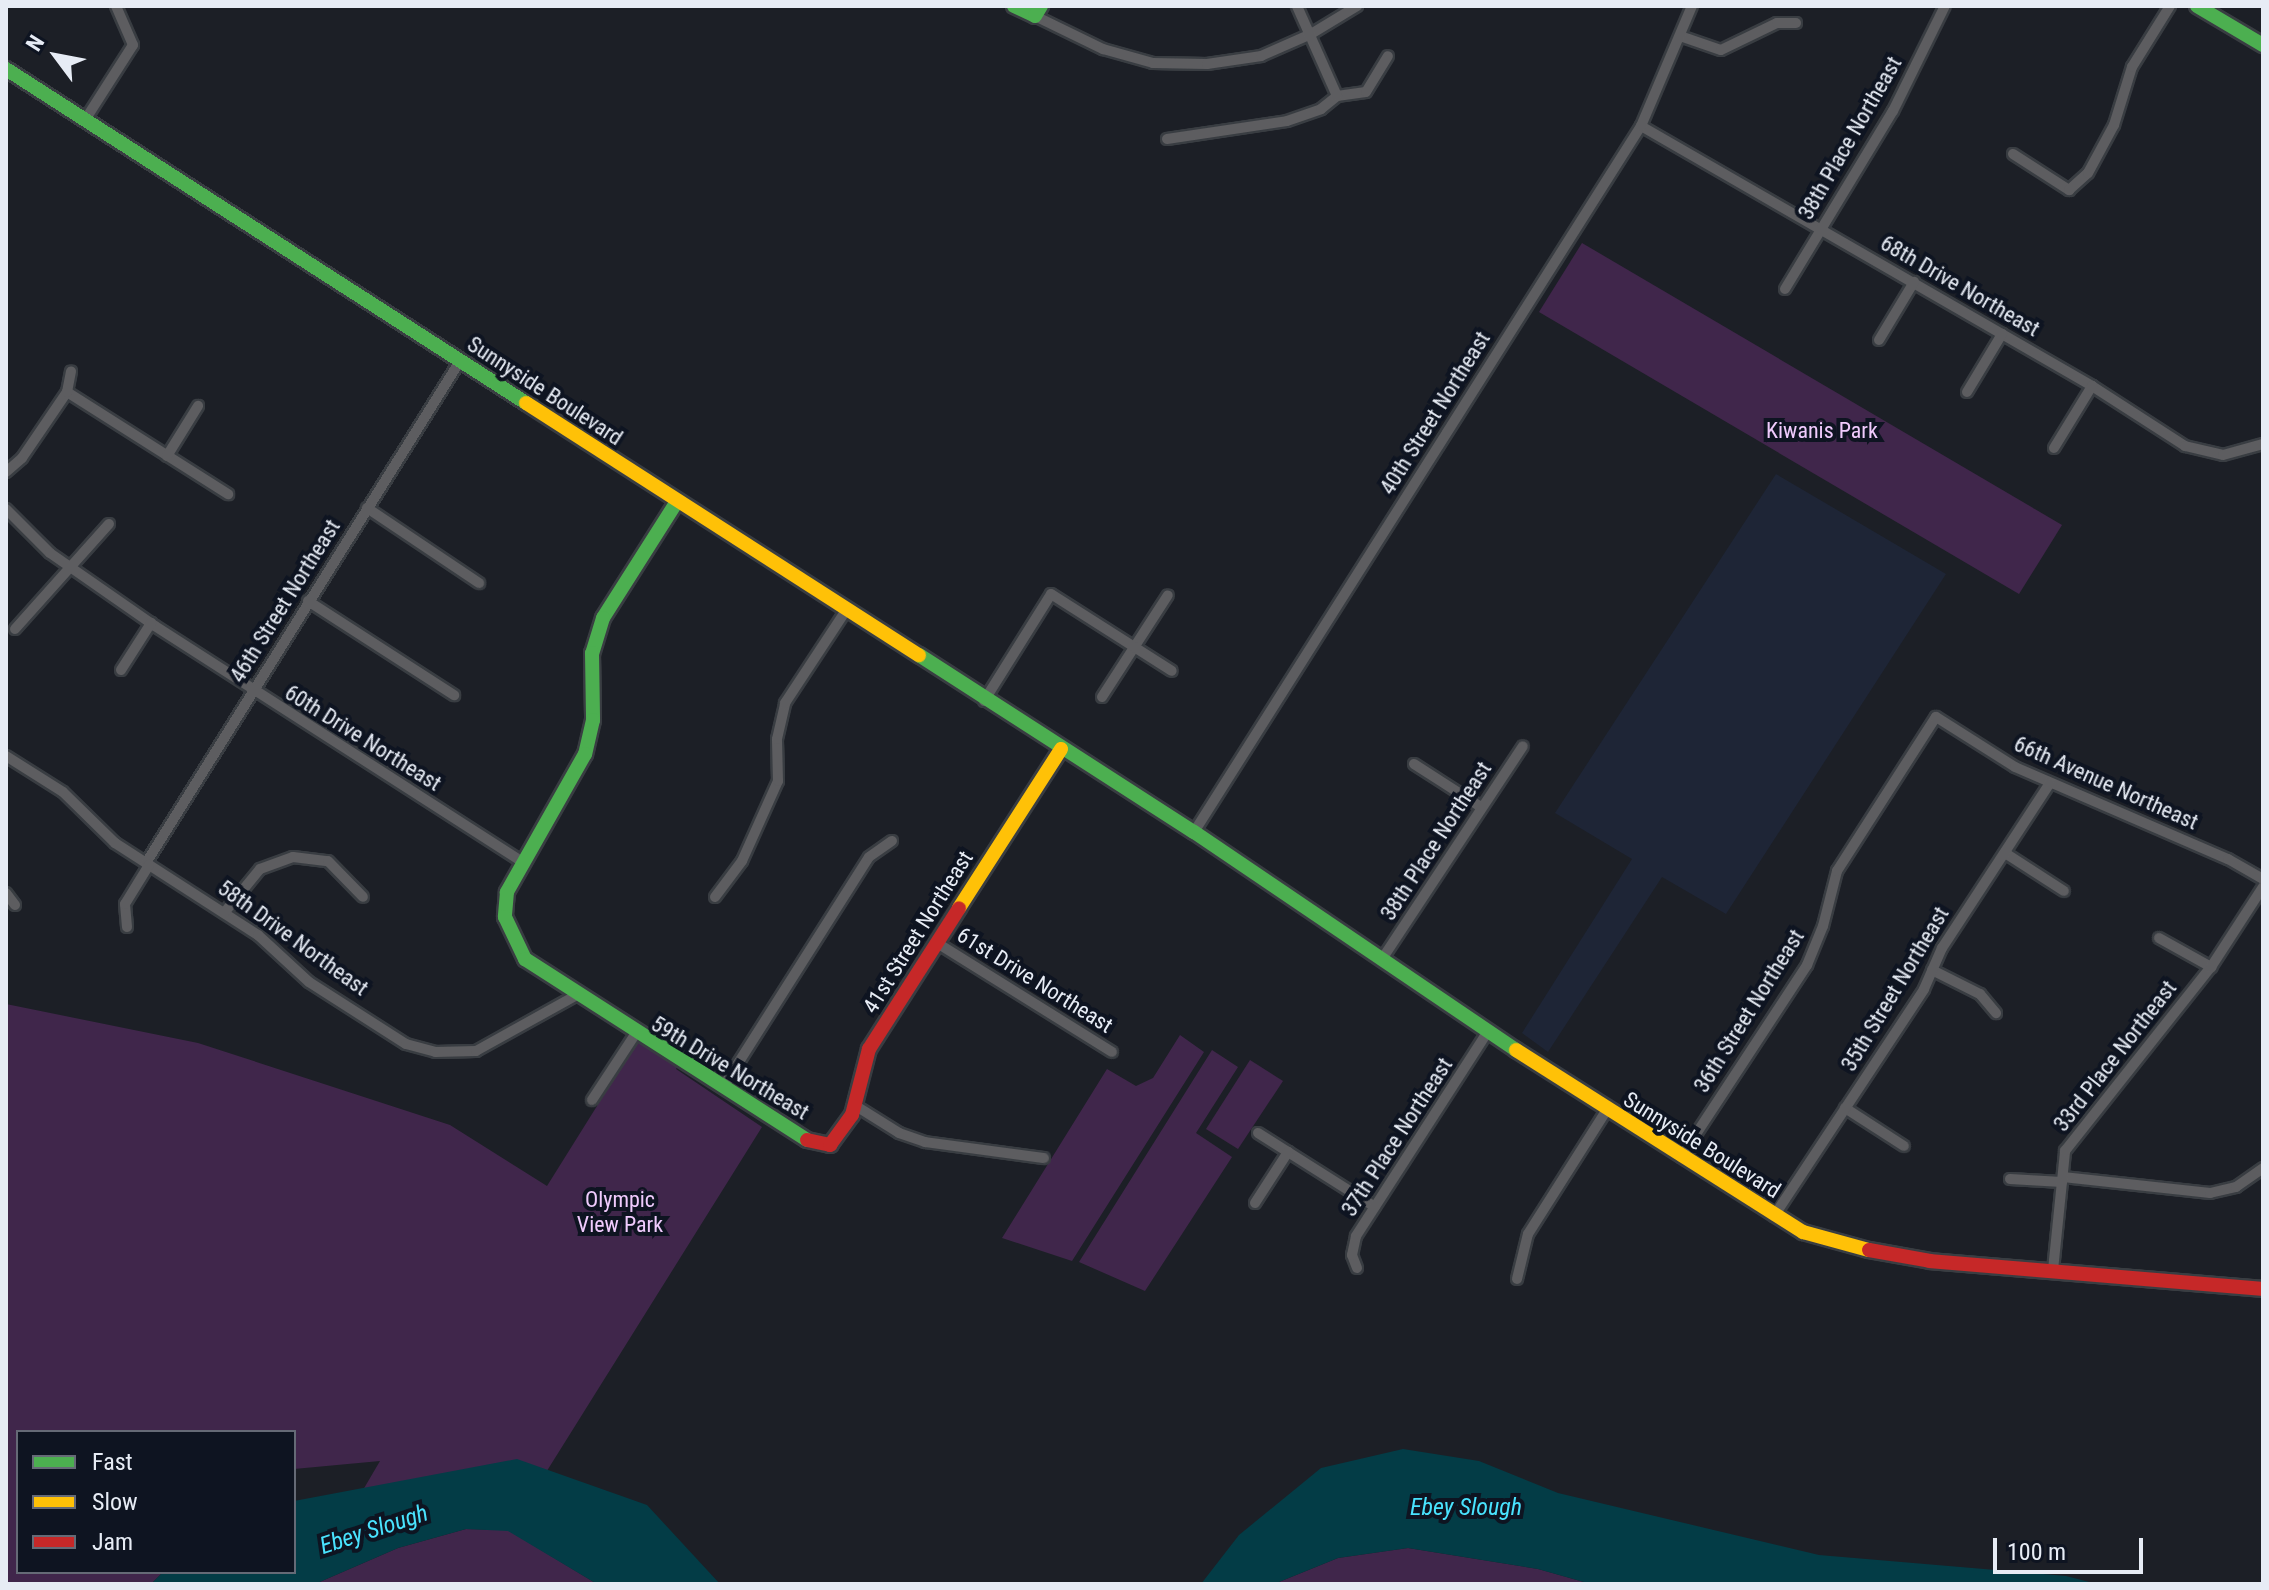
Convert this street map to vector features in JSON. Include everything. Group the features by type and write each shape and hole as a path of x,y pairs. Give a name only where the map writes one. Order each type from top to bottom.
{"street":[{"path":"85,120 133,45 116,6"},
{"path":"1014,6 1038,11 1103,49 1153,63 1207,64 1261,56 1311,34 1357,6"},
{"path":"1297,6 1337,96"},
{"name":"40th Street Northeast","path":"1194,832 1641,126 1692,6"},
{"name":"38th Place Northeast","path":"1785,289 1893,111 1945,6"},
{"path":"2013,154 2069,190 2088,173 2114,125 2132,67 2170,6"},
{"path":"2197,6 2215,10 2263,45"},
{"path":"1680,36 1721,50 1777,23 1796,23"},
{"path":"1167,139 1287,121 1321,109 1337,96 1366,92 1388,56"},
{"name":"Sunnyside Boulevard","path":"6,69 845,612 1194,832 1606,1111 1774,1216 1832,1243 1890,1256 2263,1289"},
{"name":"68th Drive Northeast","path":"1641,126 1914,282 2199,451 2223,455 2263,444"},
{"path":"1879,340 1914,282"},
{"path":"1967,392 2002,334"},
{"name":"46th Street Northeast","path":"127,927 125,904 147,864 254,686 460,361"},
{"path":"6,472 22,458 67,392 71,371"},
{"path":"2054,448 2092,386"},
{"path":"67,392 228,494"},
{"path":"167,456 198,406"},
{"path":"636,1033 525,959 505,917 507,892 521,861 585,754 593,720 592,653 603,618 676,503"},
{"path":"367,508 479,583"},
{"name":"60th Drive Northeast","path":"6,509 67,565 151,623 254,686 262,698 521,861"},
{"path":"15,629 67,565 109,524"},
{"path":"984,701 1051,594 1172,671"},
{"path":"1102,697 1168,595"},
{"path":"308,601 454,695"},
{"path":"715,897 742,861 778,781 777,739 785,703 845,612"},
{"path":"121,670 151,623"},
{"name":"66th Avenue Northeast","path":"1936,717 2050,783 2228,859 2263,879"},
{"name":"36th Street Northeast","path":"1681,1157 1807,965 1841,864 1936,717"},
{"name":"38th Place Northeast","path":"1382,959 1523,746"},
{"name":"41st Street Northeast","path":"830,1145 856,1106 869,1049 1061,749"},
{"name":"58th Drive Northeast","path":"6,756 63,792 115,843 258,935 309,982 421,1049 476,1051 577,995"},
{"path":"1414,764 1481,807"},
{"name":"35th Street Northeast","path":"1774,1216 2050,783"},
{"path":"723,1087 869,857 892,841"},
{"path":"2005,853 2064,891"},
{"path":"224,913 260,869 293,857 328,861 363,897"},
{"name":"33rd Place Northeast","path":"2053,1270 2065,1151 2081,1125 2211,967 2263,887"},
{"path":"6,893 15,905"},
{"path":"2159,938 2211,967"},
{"name":"61st Drive Northeast","path":"937,943 1112,1052"},
{"path":"1932,970 1980,994 1996,1013"},
{"name":"37th Place Northeast","path":"1357,1268 1352,1255 1356,1236 1488,1031"},
{"name":"59th Drive Northeast","path":"592,1100 636,1033 820,1147 830,1145"},
{"path":"856,1106 899,1133 925,1142 1044,1158"},
{"path":"1845,1108 1904,1146"},
{"path":"1517,1279 1528,1234 1606,1111"},
{"path":"1258,1133 1375,1207"},
{"path":"1255,1203 1288,1152"},
{"path":"2010,1179 2063,1180 2210,1193 2236,1187 2263,1168"}],"shaded area":[{"path":"1776,474 1946,574 1726,914 1662,877 1548,1052 1522,1033 1632,859 1555,813"}],"green space":[{"name":"Kiwanis Park","path":"1582,243 2062,525 2019,594 1539,312"},
{"name":"Olympic View Park","path":"6,1004 198,1043 450,1125 547,1186 642,1034 682,1059 676,1069 762,1127 545,1474 363,1490 380,1461 296,1469 296,1430 16,1430 16,1574 161,1574 151,1584 6,1584"},
{"path":"1180,1035 1204,1052 1072,1261 1002,1238 1107,1069 1136,1086 1153,1078"},
{"path":"1212,1050 1238,1067 1196,1133 1232,1157 1145,1291 1079,1262"},
{"path":"1250,1060 1283,1081 1238,1149 1206,1129"},
{"path":"466,1529 508,1530 597,1584 315,1584 398,1548"},
{"path":"1408,1548 1538,1569 1591,1584 1274,1584 1338,1558"}],"water":[{"name":"Ebey Slough","path":"1403,1449 1479,1461 1558,1493 1819,1555 2066,1576 2097,1584 1591,1584 1538,1569 1408,1548 1338,1558 1274,1584 1201,1584 1239,1535 1321,1468"},
{"name":"Ebey Slough","path":"517,1459 647,1505 720,1584 597,1584 508,1531 466,1529 398,1548 315,1584 151,1584 161,1574 296,1574 296,1501"}],"traffic: fast":[{"path":"1014,6 1035,16 1041,6"},
{"path":"2197,6 2263,45"},
{"path":"6,69 526,403"},
{"path":"676,503 603,618 592,653 593,720 585,754 507,892 505,917 525,959 807,1140"},
{"path":"919,655 1194,832 1516,1050"}],"traffic: slow":[{"path":"526,403 919,655"},
{"path":"959,908 1061,749"},
{"path":"1516,1050 1803,1232 1869,1250"}],"traffic: jam":[{"path":"807,1140 830,1145 852,1115 869,1049 959,908"},
{"path":"1869,1250 1930,1261 2263,1289"}]}
